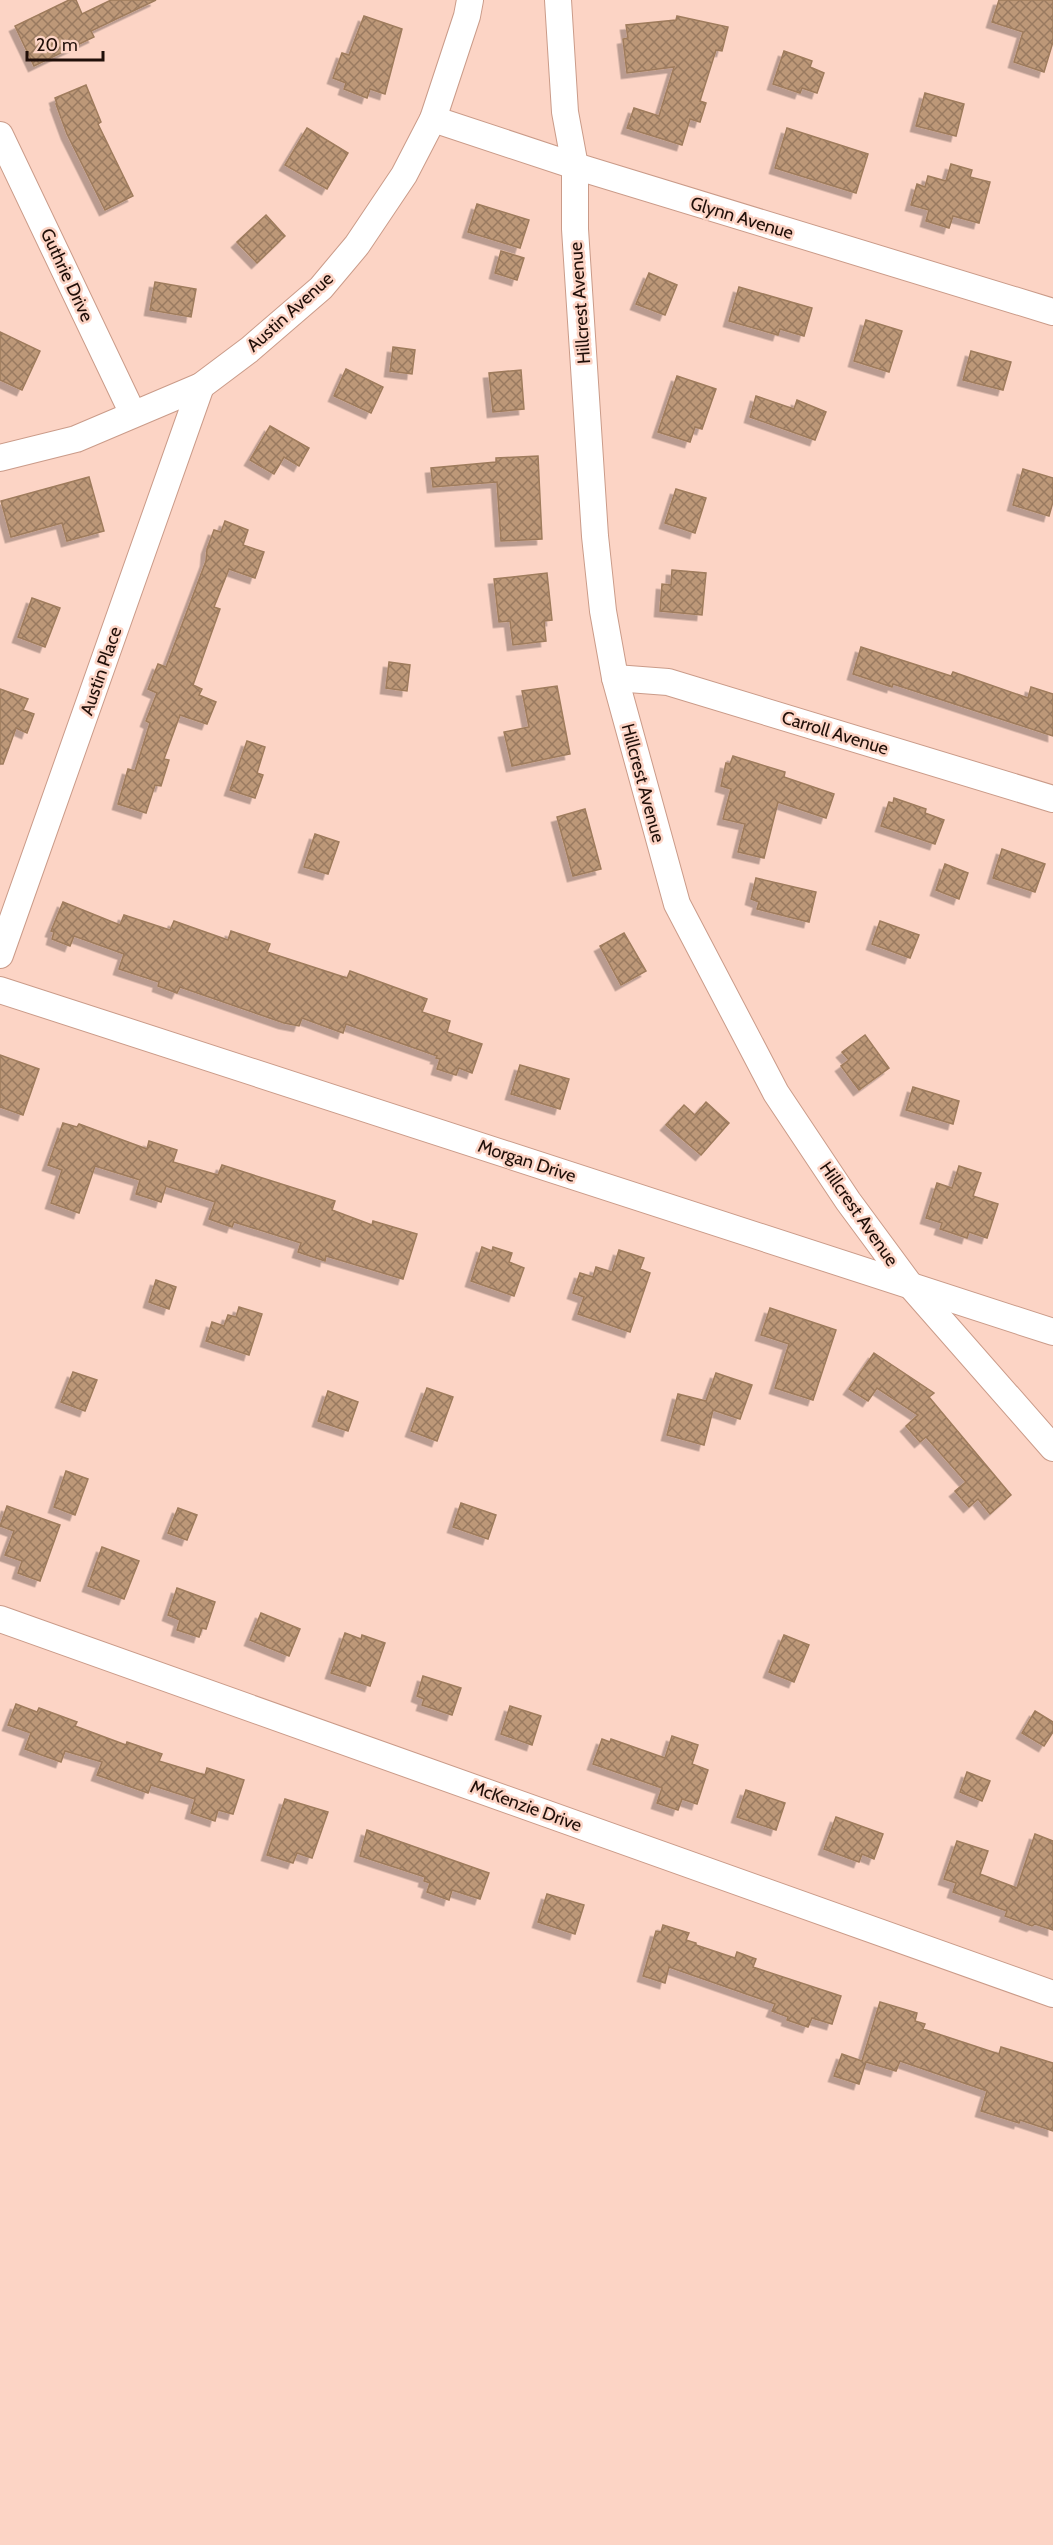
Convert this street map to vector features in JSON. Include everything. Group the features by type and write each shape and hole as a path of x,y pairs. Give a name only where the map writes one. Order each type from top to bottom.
{"street":[{"name":"Austin Avenue","path":"0,458 76,439 201,386 249,350 321,288 357,245 404,175 433,119 467,16 470,0"},
{"name":"Hillcrest Avenue","path":"558,0 565,112 575,166 575,229 603,611 615,678 677,904 776,1093 848,1201 910,1285 1053,1448"},
{"name":"Glynn Avenue","path":"433,119 575,166 1053,312"},
{"name":"Guthrie Drive","path":"0,135 133,414"},
{"name":"Austin Place","path":"0,955 201,386"},
{"name":"Carroll Avenue","path":"615,678 668,682 1053,799"},
{"name":"Morgan Drive","path":"0,990 1053,1332"},
{"name":"McKenzie Drive","path":"0,1619 1053,1994"}],"building":[{"path":"69,0 76,0 82,14 111,0 156,0 91,31 94,37 34,66 15,26"},
{"path":"999,0 1053,0 1053,42 1044,72 1014,62 1023,32 992,22"},
{"path":"364,16 402,29 385,94 370,89 367,98 344,89 346,83 333,78 342,53 349,55"},
{"path":"677,16 728,27 722,51 716,50 700,101 706,103 700,122 690,119 682,145 627,128 634,108 659,116 674,67 627,73 623,39 628,38 626,25 676,20"},
{"path":"784,51 812,61 810,67 824,73 817,93 802,88 800,93 773,84"},
{"path":"86,85 101,122 98,124 133,196 105,210 67,134 55,98"},
{"path":"925,93 964,104 956,136 916,126"},
{"path":"307,128 348,153 327,189 285,165"},
{"path":"787,128 868,154 856,193 775,168"},
{"path":"951,164 972,170 970,177 990,182 979,223 953,216 949,228 926,221 929,210 911,205 917,184 925,187 928,176 946,181"},
{"path":"477,204 529,220 520,248 468,232"},
{"path":"266,215 285,236 257,263 237,242"},
{"path":"501,251 524,258 517,280 495,273"},
{"path":"649,273 677,285 665,315 636,304"},
{"path":"155,282 196,289 191,317 150,310"},
{"path":"739,287 812,308 804,336 780,329 778,335 729,321"},
{"path":"866,320 902,331 889,372 854,361"},
{"path":"0,332 40,351 22,390 0,380"},
{"path":"393,347 415,350 412,374 390,371"},
{"path":"971,351 1011,362 1003,390 963,380"},
{"path":"346,369 383,387 371,413 334,396"},
{"path":"521,370 524,409 493,412 489,373"},
{"path":"677,376 716,389 702,429 695,427 690,442 658,432"},
{"path":"756,396 794,409 797,400 826,412 815,440 750,417"},
{"path":"270,426 309,448 299,466 284,457 274,474 250,460"},
{"path":"538,456 542,539 501,541 497,482 433,487 431,468 496,462 496,458"},
{"path":"1023,469 1053,478 1053,502 1049,516 1013,505"},
{"path":"89,477 104,531 67,541 62,523 11,537 1,501"},
{"path":"676,489 706,498 695,533 665,523"},
{"path":"225,521 248,530 243,545 264,552 255,578 229,569 214,607 220,609 193,685 202,689 199,695 216,702 207,724 180,715 164,759 169,760 161,786 155,785 146,813 118,804 128,769 135,771 150,723 146,721 157,693 148,689 158,664 166,667 206,561 207,549 214,530 221,532"},
{"path":"672,570 706,573 702,615 660,611 662,584 671,585"},
{"path":"547,573 552,620 544,621 546,641 513,645 510,621 499,622 494,579"},
{"path":"32,598 60,608 45,647 18,637"},
{"path":"861,647 951,676 953,672 1028,698 1031,687 1053,694 1053,736 893,684 892,687 853,674"},
{"path":"389,662 410,665 407,691 386,688"},
{"path":"557,686 570,754 512,766 504,732 529,727 522,691"},
{"path":"0,689 28,699 23,710 34,714 27,733 16,728 3,764 0,764"},
{"path":"247,741 265,747 257,773 263,775 255,798 230,790"},
{"path":"733,756 785,772 784,777 834,794 826,818 778,802 764,858 738,852 745,824 723,819 731,789 721,786 726,763 730,764"},
{"path":"894,798 926,809 925,813 944,820 935,844 881,826 889,802 893,803"},
{"path":"585,809 601,869 573,876 557,817"},
{"path":"315,834 339,842 328,874 304,867"},
{"path":"1002,849 1045,864 1035,892 993,878"},
{"path":"945,864 968,873 959,899 936,890"},
{"path":"756,878 816,892 809,922 757,909 759,902 751,899"},
{"path":"63,902 120,925 124,915 170,930 174,921 228,940 231,931 270,944 267,952 347,978 350,971 427,999 422,1012 450,1021 447,1032 482,1044 472,1073 459,1068 456,1075 437,1069 440,1059 436,1058 437,1056 346,1024 343,1033 302,1018 299,1026 284,1023 180,987 177,993 158,986 159,982 119,969 124,954 74,936 70,946 52,939 54,932 51,931"},
{"path":"880,921 919,935 910,958 872,944"},
{"path":"624,933 646,971 621,985 600,946"},
{"path":"865,1035 889,1068 859,1090 841,1066 849,1060 842,1052"},
{"path":"0,1055 39,1069 23,1115 0,1107"},
{"path":"520,1065 569,1079 560,1109 511,1094"},
{"path":"913,1087 959,1101 953,1124 906,1110"},
{"path":"706,1102 729,1123 701,1155 666,1125 684,1105 695,1115"},
{"path":"63,1123 77,1127 79,1124 147,1149 149,1141 177,1150 173,1162 218,1175 222,1165 335,1201 332,1210 372,1225 373,1221 417,1234 403,1279 326,1256 325,1261 298,1252 301,1243 234,1222 232,1227 209,1219 215,1202 166,1186 161,1202 136,1194 140,1180 95,1166 79,1213 51,1203 62,1170 48,1165"},
{"path":"959,1166 981,1173 973,1196 998,1204 987,1238 969,1232 967,1238 940,1229 942,1223 926,1218 937,1183 952,1188"},
{"path":"482,1247 492,1251 493,1247 512,1253 509,1262 524,1268 514,1296 471,1281"},
{"path":"619,1250 644,1258 640,1269 650,1273 630,1332 578,1314 584,1297 573,1293 580,1273 593,1277 596,1267 612,1272"},
{"path":"156,1280 176,1287 169,1309 149,1302"},
{"path":"239,1307 262,1314 249,1355 206,1341 212,1322 224,1326 228,1315 236,1317"},
{"path":"770,1308 836,1330 813,1400 775,1388 789,1344 761,1335"},
{"path":"874,1353 934,1393 929,1397 1011,1495 990,1514 978,1499 969,1507 955,1491 966,1482 926,1437 920,1442 906,1426 918,1415 877,1388 868,1401 849,1389"},
{"path":"73,1372 97,1380 85,1411 61,1402"},
{"path":"716,1373 752,1385 740,1419 713,1410 704,1445 667,1435 678,1394 706,1401"},
{"path":"427,1388 453,1397 437,1441 411,1431"},
{"path":"328,1391 358,1402 348,1431 318,1421"},
{"path":"66,1471 88,1479 75,1515 54,1507"},
{"path":"461,1503 496,1515 488,1539 453,1527"},
{"path":"7,1506 60,1525 40,1581 18,1573 22,1561 5,1555 14,1531 0,1526"},
{"path":"178,1508 197,1515 187,1540 168,1533"},
{"path":"102,1547 139,1561 124,1599 88,1586"},
{"path":"177,1588 215,1602 206,1629 202,1628 199,1637 177,1630 180,1620 168,1615"},
{"path":"261,1613 300,1629 289,1656 250,1640"},
{"path":"345,1633 361,1639 362,1635 385,1643 370,1686 331,1673"},
{"path":"784,1635 809,1645 794,1682 769,1672"},
{"path":"423,1676 461,1688 452,1715 422,1705 424,1699 417,1696"},
{"path":"16,1704 37,1712 39,1708 77,1722 75,1726 126,1745 127,1742 162,1754 159,1761 205,1775 207,1768 244,1780 233,1814 218,1810 215,1821 191,1813 195,1799 151,1785 148,1793 97,1775 102,1762 65,1751 61,1762 25,1749 31,1733 8,1725"},
{"path":"510,1706 541,1716 532,1745 501,1734"},
{"path":"1035,1711 1053,1722 1053,1732 1044,1746 1022,1733"},
{"path":"672,1736 698,1745 692,1764 708,1770 697,1804 682,1799 678,1810 657,1803 662,1788 593,1764 602,1739 610,1742 611,1739 665,1758"},
{"path":"967,1772 990,1781 982,1801 960,1792"},
{"path":"746,1790 785,1803 776,1830 737,1817"},
{"path":"285,1799 328,1812 312,1858 297,1853 293,1863 267,1855"},
{"path":"836,1817 883,1834 874,1859 862,1854 859,1862 824,1849"},
{"path":"367,1830 489,1873 480,1899 452,1890 449,1900 427,1892 430,1883 424,1881 425,1877 360,1856"},
{"path":"1035,1834 1053,1841 1053,1930 1035,1924 1032,1926 1005,1916 1007,1911 953,1892 956,1883 944,1879 957,1841 988,1851 980,1874 1017,1888"},
{"path":"547,1894 584,1905 575,1934 538,1922"},
{"path":"663,1925 689,1933 686,1940 696,1945 735,1958 737,1952 756,1959 753,1967 841,1996 832,2024 812,2018 808,2027 787,2020 788,2017 772,2011 775,2004 669,1967 665,1983 643,1976 656,1931 661,1932"},
{"path":"880,2002 917,2013 915,2021 925,2024 923,2029 999,2054 1001,2047 1053,2063 1053,2131 981,2111 987,2091 900,2061 896,2071 866,2062 859,2084 834,2076 842,2054 862,2061"}]}
